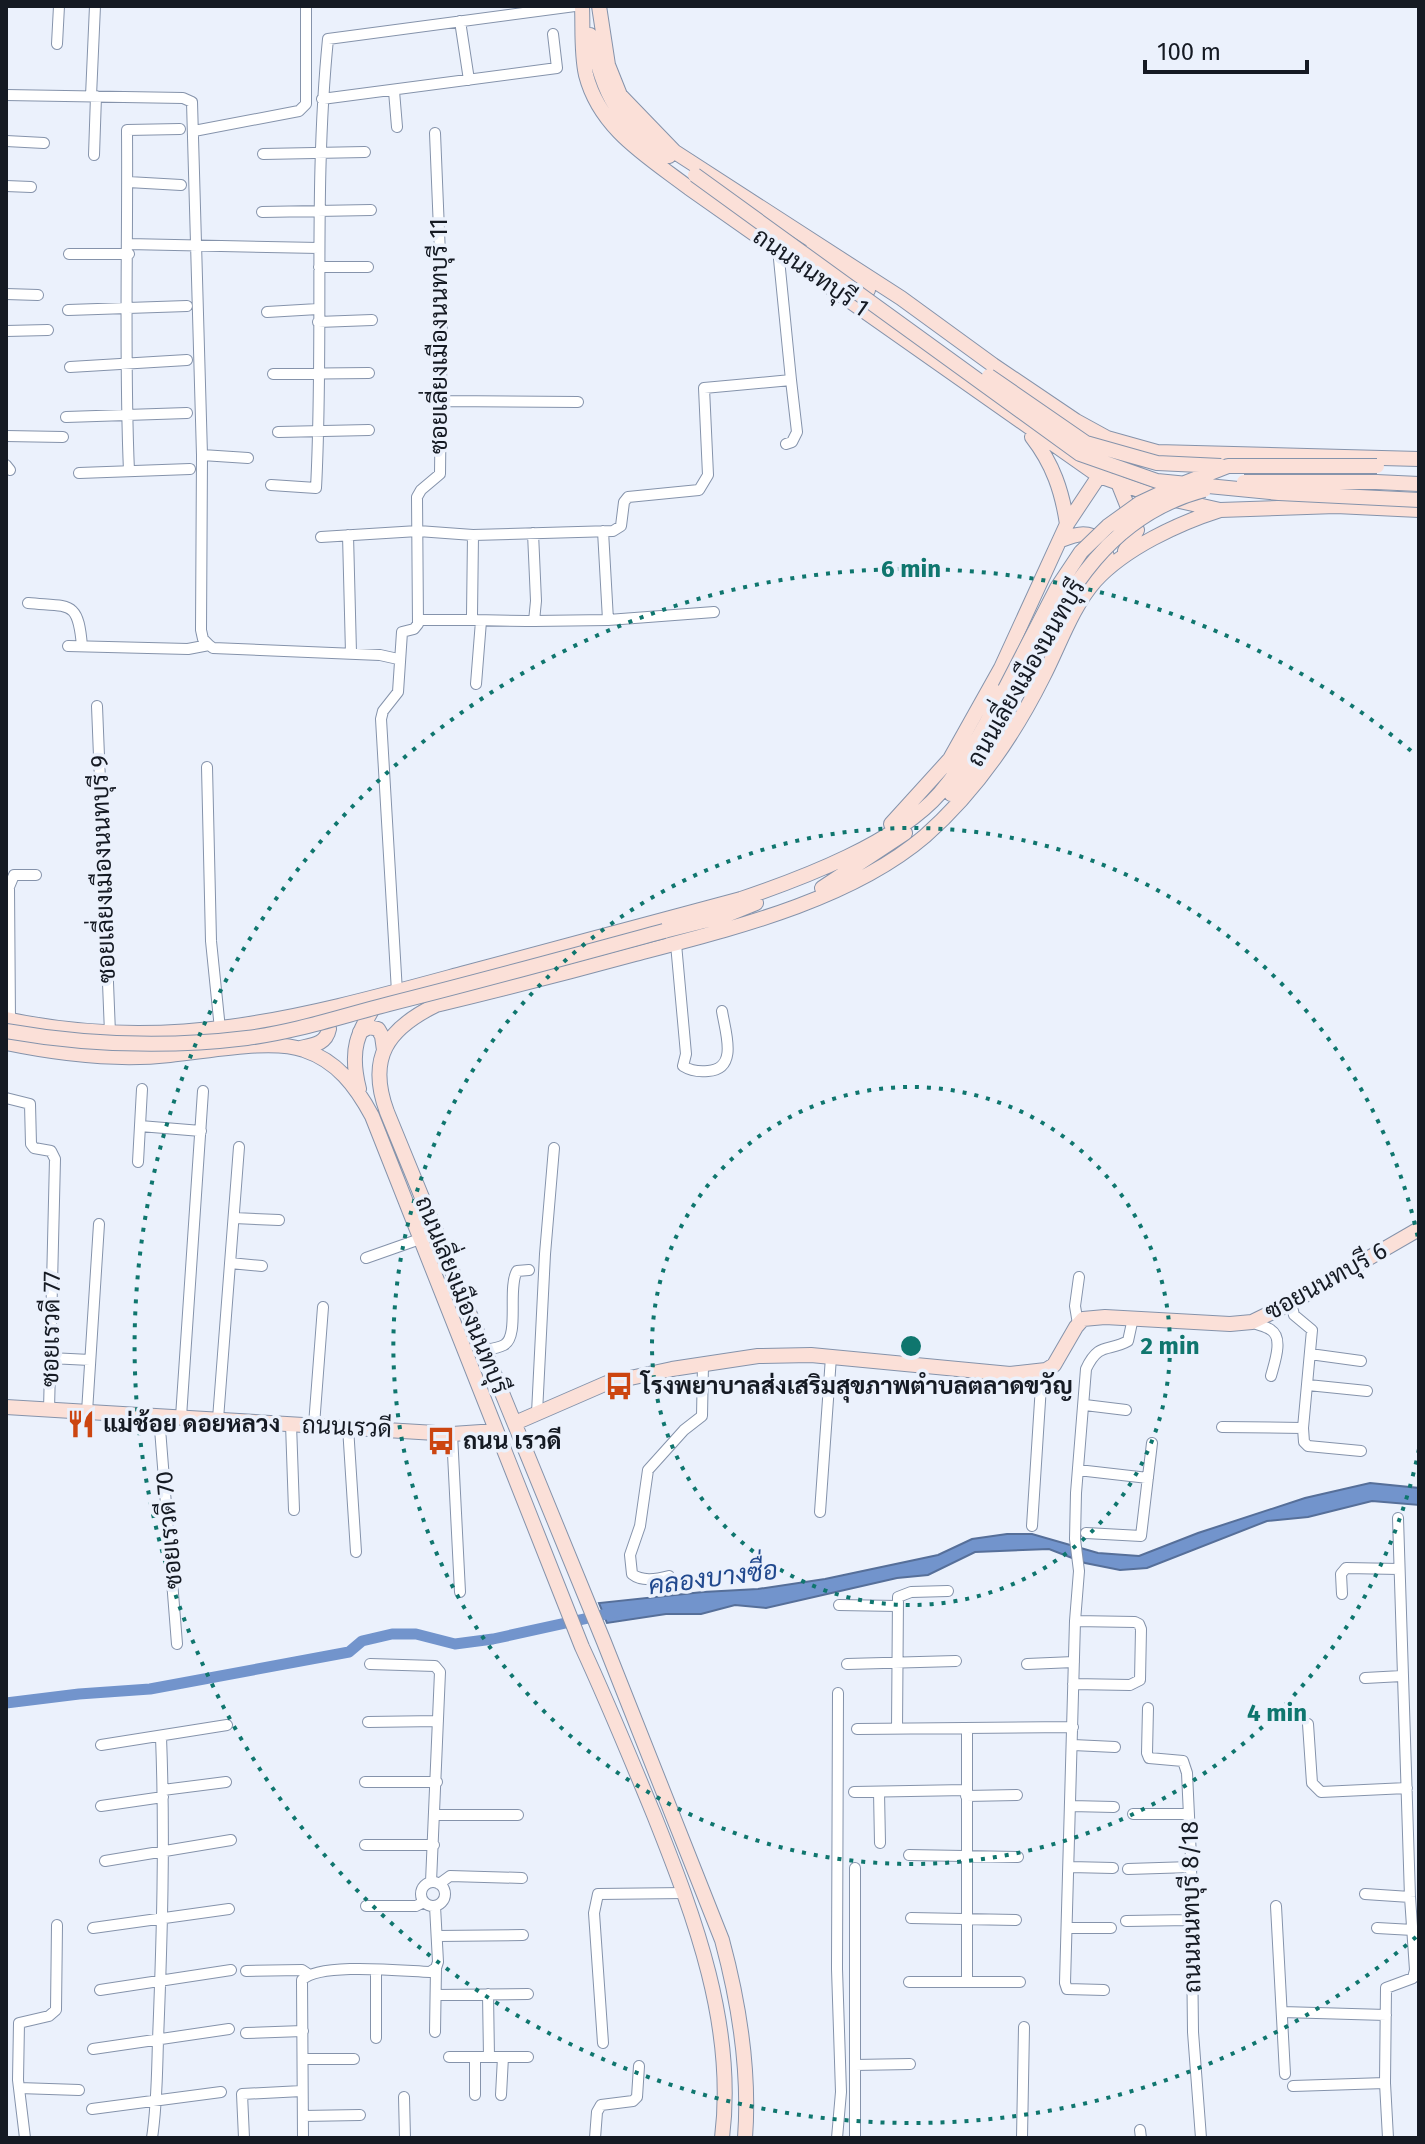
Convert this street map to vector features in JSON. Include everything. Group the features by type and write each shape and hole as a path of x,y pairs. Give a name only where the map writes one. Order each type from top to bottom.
{"main road":[{"path":"582,6 597,66 611,103 633,130 702,174 1086,443 1157,463 1228,466"},
{"name":"ถนนนนทบุรี 1","path":"582,6 586,73 593,96 605,118 624,139 1099,476 1153,495 1220,510 1336,506 1419,510"},
{"name":"ถนนนนทบุรี 1","path":"599,6 608,65 620,95 675,152 702,174 901,298 1044,399 1107,438 1157,452 1419,459"},
{"path":"702,174 1080,454 1157,481 1279,493 1419,500"},
{"name":"ถนนนนทบุรี 1","path":"1044,399 1061,418 1104,451 1113,468 1137,534 1112,567"},
{"path":"1022,424 1042,449 1062,491 1067,524"},
{"name":"ถนนเลี่ยงเมืองนนทบุรี","path":"870,843 901,814 950,759 1001,668 1067,524 1099,476 1124,461 1157,452"},
{"path":"1336,506 1317,491 1313,479 1320,464 1337,457"},
{"name":"ถนนเลี่ยงเมืองนนทบุรี","path":"793,906 901,836 947,799 981,756 1057,588 1081,552 1108,526 1140,503 1228,466 1419,468"},
{"name":"ถนนเลี่ยงเมืองนนทบุรี","path":"7,1023 110,1033 172,1034 300,1015 397,992 741,899 794,881 899,827 939,794 973,750 1064,599 1115,538 1139,519 1180,496 1237,482 1419,484"},
{"name":"ถนนเลี่ยงเมืองนนทบุรี","path":"745,2138 747,2106 743,2053 734,1987 722,1940 381,1094 378,1078 384,1050 400,1027 436,1005 676,944 793,906 857,880 899,855 959,804 992,764 1020,722 1095,581 1137,548 1182,522 1220,510"},
{"path":"1061,540 1091,533 1103,542 1107,557 1095,581"},
{"path":"7,1023 71,1041 120,1044 177,1044 262,1035 724,916 864,861"},
{"name":"ถนนเลี่ยงเมืองนนทบุรี","path":"381,996 360,1032 353,1064 360,1093 372,1116 582,1647 613,1714 685,1893 702,1943 723,2054 726,2096 722,2138"},
{"path":"300,1015 325,1023 329,1029 328,1036 322,1042 300,1048"},
{"path":"360,1032 369,1027 378,1029 384,1050"},
{"name":"ถนนเลี่ยงเมืองนนทบุรี","path":"6,1043 64,1053 122,1057 260,1047 300,1048 332,1064 360,1093"},
{"name":"ซอยนนทบุรี 6","path":"1078,1324 1091,1316 1230,1324 1252,1322 1419,1229"},
{"path":"515,1423 607,1383 703,1364 787,1354 1010,1374 1042,1370 1054,1365 1078,1324"},
{"name":"ถนนเรวดี","path":"6,1407 452,1434 496,1431"}],"street":[{"path":"57,44 59,6"},
{"path":"94,155 95,6"},
{"path":"194,131 299,111 306,104 306,6"},
{"path":"469,80 466,21 470,6"},
{"path":"271,485 316,488 319,210 322,99 328,39 575,6"},
{"path":"322,99 557,68 553,34"},
{"path":"394,91 397,127"},
{"path":"6,95 189,99 192,102 202,455 203,639 213,648 351,653 398,659"},
{"path":"129,471 125,364 127,130 180,129"},
{"name":"ซอยเลี่ยงเมืองนนทบุรี 11","path":"419,620 417,497 440,474 442,401 435,133"},
{"path":"6,141 44,143"},
{"path":"263,154 365,152"},
{"path":"128,182 181,185"},
{"path":"6,186 31,187"},
{"path":"262,212 371,210"},
{"path":"69,254 196,244 319,248"},
{"path":"778,249 797,432 792,442 786,444"},
{"path":"319,267 368,267"},
{"path":"6,294 38,295"},
{"path":"68,310 187,306"},
{"path":"267,312 318,309"},
{"path":"318,322 372,320"},
{"path":"7,331 48,330"},
{"path":"70,367 187,360"},
{"path":"273,374 369,373"},
{"path":"321,537 418,531 473,535 619,529 624,502 628,497 699,490 706,483 704,388 791,380"},
{"path":"442,401 578,402"},
{"path":"66,417 187,413"},
{"path":"278,432 369,430"},
{"path":"8,436 63,437"},
{"path":"202,455 248,458"},
{"path":"79,473 190,469"},
{"path":"603,531 608,620"},
{"path":"533,533 534,621"},
{"path":"348,535 351,653"},
{"path":"473,535 472,615 478,621 476,684"},
{"path":"28,603 63,606 72,610 80,620 82,646"},
{"path":"397,992 381,719 383,711 398,692 402,632 416,628 419,620 608,620 714,612"},
{"path":"68,646 188,649 209,645"},
{"name":"ซอยเลี่ยงเมืองนนทบุรี 9","path":"97,706 110,1033"},
{"path":"207,767 211,941 220,1029"},
{"path":"7,1023 9,887 14,875 36,875"},
{"path":"676,944 686,1054 683,1066 689,1070 714,1071 724,1064 729,1054 722,1011"},
{"path":"138,1162 142,1089"},
{"path":"181,1417 203,1091"},
{"name":"ซอยเรวดี 77","path":"6,1098 30,1104 31,1144 34,1148 48,1149 55,1156 49,1410"},
{"path":"140,1126 201,1131"},
{"path":"218,1419 239,1147"},
{"path":"537,1413 554,1148"},
{"path":"234,1218 279,1220"},
{"path":"87,1412 99,1224"},
{"path":"366,1258 420,1239"},
{"path":"230,1263 262,1266"},
{"path":"485,1350 504,1345 509,1340 513,1279 517,1271 529,1270"},
{"path":"1078,1324 1075,1306 1079,1277"},
{"path":"1291,1303 1294,1315 1311,1327 1303,1437 1308,1446 1361,1451"},
{"path":"314,1425 323,1307"},
{"path":"1104,1990 1067,1989 1073,1684 1079,1571 1075,1539 1086,1369 1091,1358 1111,1344 1121,1345 1128,1341 1133,1318"},
{"path":"1252,1322 1272,1330 1276,1335 1278,1343 1271,1376"},
{"path":"1310,1354 1361,1361"},
{"path":"820,1512 831,1357"},
{"path":"50,1358 90,1360"},
{"path":"669,1576 655,1580 637,1578 632,1574 630,1555 640,1526 648,1470 684,1430 702,1416 703,1364"},
{"path":"1032,1526 1042,1370"},
{"path":"1308,1385 1367,1391"},
{"path":"1085,1405 1126,1410"},
{"name":"ซอยเรวดี 70","path":"159,1416 177,1644"},
{"path":"291,1424 294,1510"},
{"path":"348,1427 356,1552"},
{"path":"1222,1427 1303,1428"},
{"path":"452,1434 460,1592"},
{"path":"1086,1533 1141,1536 1152,1443"},
{"path":"1078,1470 1148,1478"},
{"path":"1388,2138 1386,1988 1413,1978 1415,1970 1398,1518"},
{"path":"1342,1594 1341,1574 1346,1568 1399,1569"},
{"path":"897,1729 898,1597 902,1593 948,1591"},
{"path":"839,1605 897,1606"},
{"path":"1073,1684 1136,1683 1140,1680 1139,1624 1075,1621"},
{"path":"847,1664 956,1661"},
{"path":"1027,1664 1074,1662"},
{"path":"370,1664 435,1666 440,1672 435,1883"},
{"path":"1365,1678 1402,1676"},
{"path":"837,2138 841,2092 837,1969 838,1693"},
{"name":"ถนนนนทบุรี 8/18","path":"1148,1708 1147,1753 1153,1760 1183,1761 1187,1773 1193,2032 1201,2138"},
{"path":"368,1722 438,1721"},
{"path":"1308,1724 1315,1789 1321,1792 1407,1788"},
{"path":"101,1745 227,1725"},
{"path":"857,1729 1073,1727"},
{"path":"967,1729 967,1981"},
{"path":"152,2138 158,2102 162,1981 161,1737"},
{"path":"1073,1745 1115,1747"},
{"path":"1406,1761 1419,1759"},
{"path":"101,1806 226,1782"},
{"path":"365,1782 437,1782"},
{"path":"854,1792 1017,1795"},
{"path":"879,1792 880,1843"},
{"path":"1071,1806 1114,1807"},
{"path":"1133,1814 1189,1814"},
{"path":"436,1815 518,1815"},
{"path":"105,1861 231,1840"},
{"path":"365,1845 434,1845"},
{"path":"909,1855 1018,1857"},
{"path":"1070,1867 1113,1868"},
{"path":"1128,1869 1191,1867"},
{"path":"855,1868 855,2138"},
{"path":"424,1902 422,1890 450,1876 522,1878"},
{"path":"435,1883 445,1890 445,1899 435,1906"},
{"path":"603,2043 594,1913 598,1894 685,1893"},
{"path":"1365,1894 1410,1897"},
{"path":"366,1906 416,1906 424,1902 435,1906"},
{"path":"435,1906 438,1962 435,2032"},
{"path":"1276,1906 1285,2074"},
{"path":"93,1928 229,1909"},
{"path":"911,1918 1016,1920"},
{"path":"1126,1921 1190,1920"},
{"path":"25,2138 19,2088 19,2023 49,2016 56,2010 57,1925"},
{"path":"1068,1928 1111,1928"},
{"path":"1377,1928 1413,1930"},
{"path":"437,1936 523,1935"},
{"path":"303,2138 302,1980 308,1974 341,1969 430,1972 436,1968"},
{"path":"100,1990 231,1970"},
{"path":"246,1971 302,1970 308,1974"},
{"path":"376,1970 376,2038"},
{"path":"909,1982 1020,1982"},
{"path":"488,1994 489,2057"},
{"path":"436,1995 528,1994"},
{"path":"1282,2012 1386,2015"},
{"path":"1022,2138 1024,2027"},
{"path":"93,2049 229,2029"},
{"path":"246,2033 303,2031"},
{"path":"449,2057 528,2057"},
{"path":"475,2057 475,2095"},
{"path":"501,2095 503,2057"},
{"path":"303,2059 354,2059"},
{"path":"855,2065 910,2064"},
{"path":"595,2138 597,2112 601,2105 633,2101 637,2097 639,2066"},
{"path":"1293,2086 1385,2083"},
{"path":"19,2088 79,2090"},
{"path":"244,2138 242,2094 302,2091"},
{"path":"92,2109 221,2092"},
{"path":"404,2097 405,2138"},
{"path":"303,2116 360,2115"}],"water":[{"path":"1370,1483 1419,1488 1419,1505 1372,1501 1308,1517 1267,1521 1147,1568 1120,1570 1085,1563 1049,1549 975,1552 928,1575 897,1578 766,1608 735,1605 701,1614 666,1614 607,1623 599,1603 758,1589 825,1579 938,1555 972,1539 1007,1534 1032,1534 1098,1553 1139,1556 1305,1498"}],"waterway":[{"name":"คลองบางซื่อ","path":"6,1703 150,1689 349,1652 362,1641 392,1634 416,1634 455,1644 493,1639 616,1612"}],"place":[{"name":"โรงพยาบาลส่งเสริมสุขภาพตำบลตลาดขวัญ","path":"619,1386"},
{"name":"แม่ช้อย ดอยหลวง","path":"81,1424"},
{"name":"ถนน เรวดี","path":"441,1441"}]}
